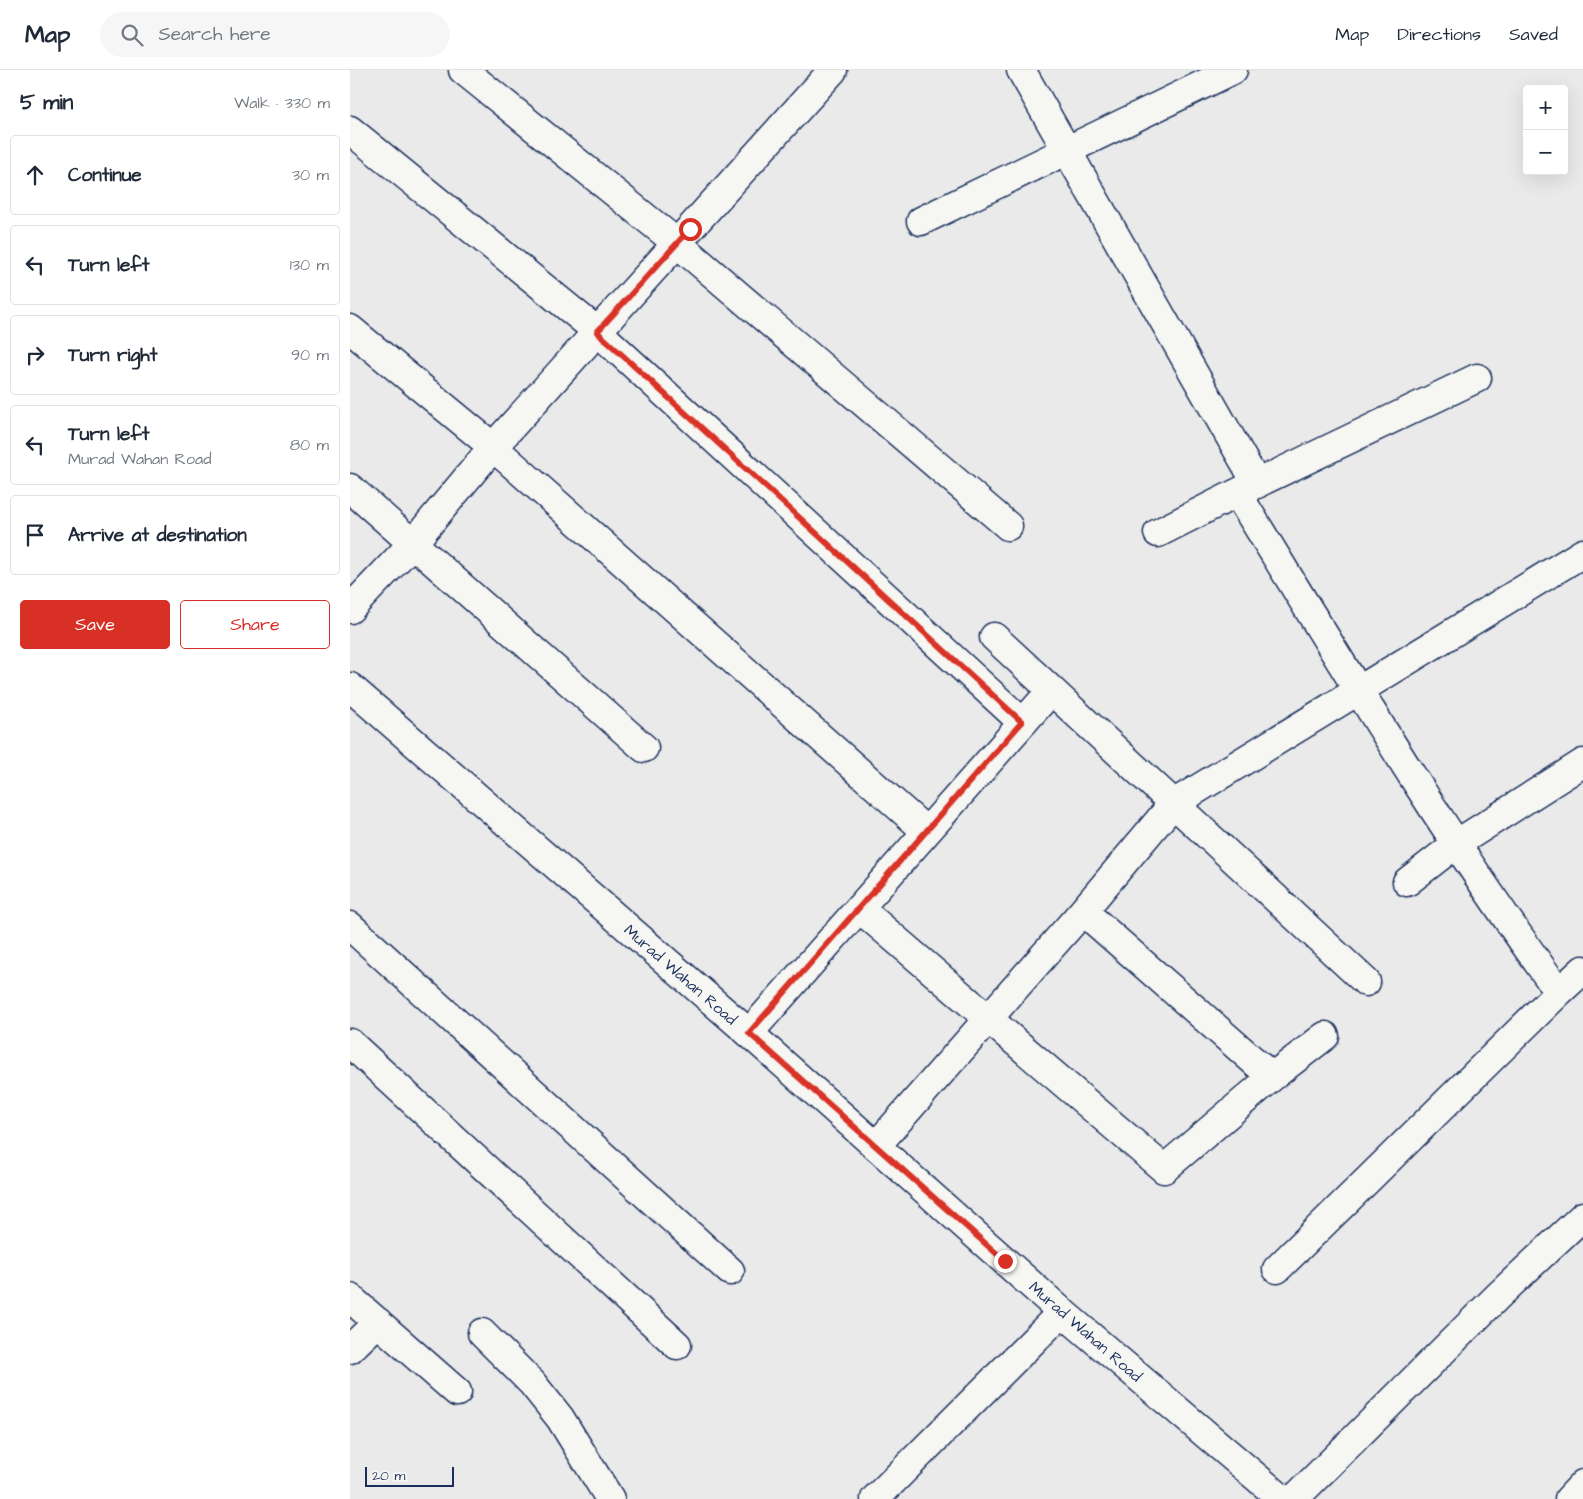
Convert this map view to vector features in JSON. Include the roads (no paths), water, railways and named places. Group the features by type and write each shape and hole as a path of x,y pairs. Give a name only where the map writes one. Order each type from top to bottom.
{"street":[{"path":"463,70 677,243 1008,526"},
{"path":"350,609 413,543 493,447 833,70"},
{"path":"1021,70 1066,150 1247,488 1359,690 1456,844 1506,919 1559,992"},
{"path":"921,221 1232,70"},
{"path":"350,130 597,332 1022,722"},
{"path":"350,329 493,447 926,831"},
{"path":"1158,533 1247,488 1477,378"},
{"path":"350,488 644,748"},
{"path":"876,1146 1083,912 1173,804 1583,553"},
{"path":"994,637 1366,982"},
{"name":"Murad Wahan Road","path":"350,687 749,1033 1062,1312 1282,1499"},
{"path":"749,1033 1051,691"},
{"path":"1407,882 1456,844 1583,763"},
{"path":"858,908 1164,1169 1272,1077 1325,1036"},
{"path":"1083,912 1272,1077"},
{"path":"350,926 730,1271"},
{"path":"1277,1268 1583,970"},
{"path":"350,1043 677,1345"},
{"path":"1294,1499 1499,1295 1583,1216"},
{"path":"350,1298 458,1392"},
{"path":"875,1499 1062,1312"},
{"path":"350,1349 378,1322"},
{"path":"482,1333 532,1383 560,1418 610,1499"},
{"path":"1568,1499 1583,1484"}]}
